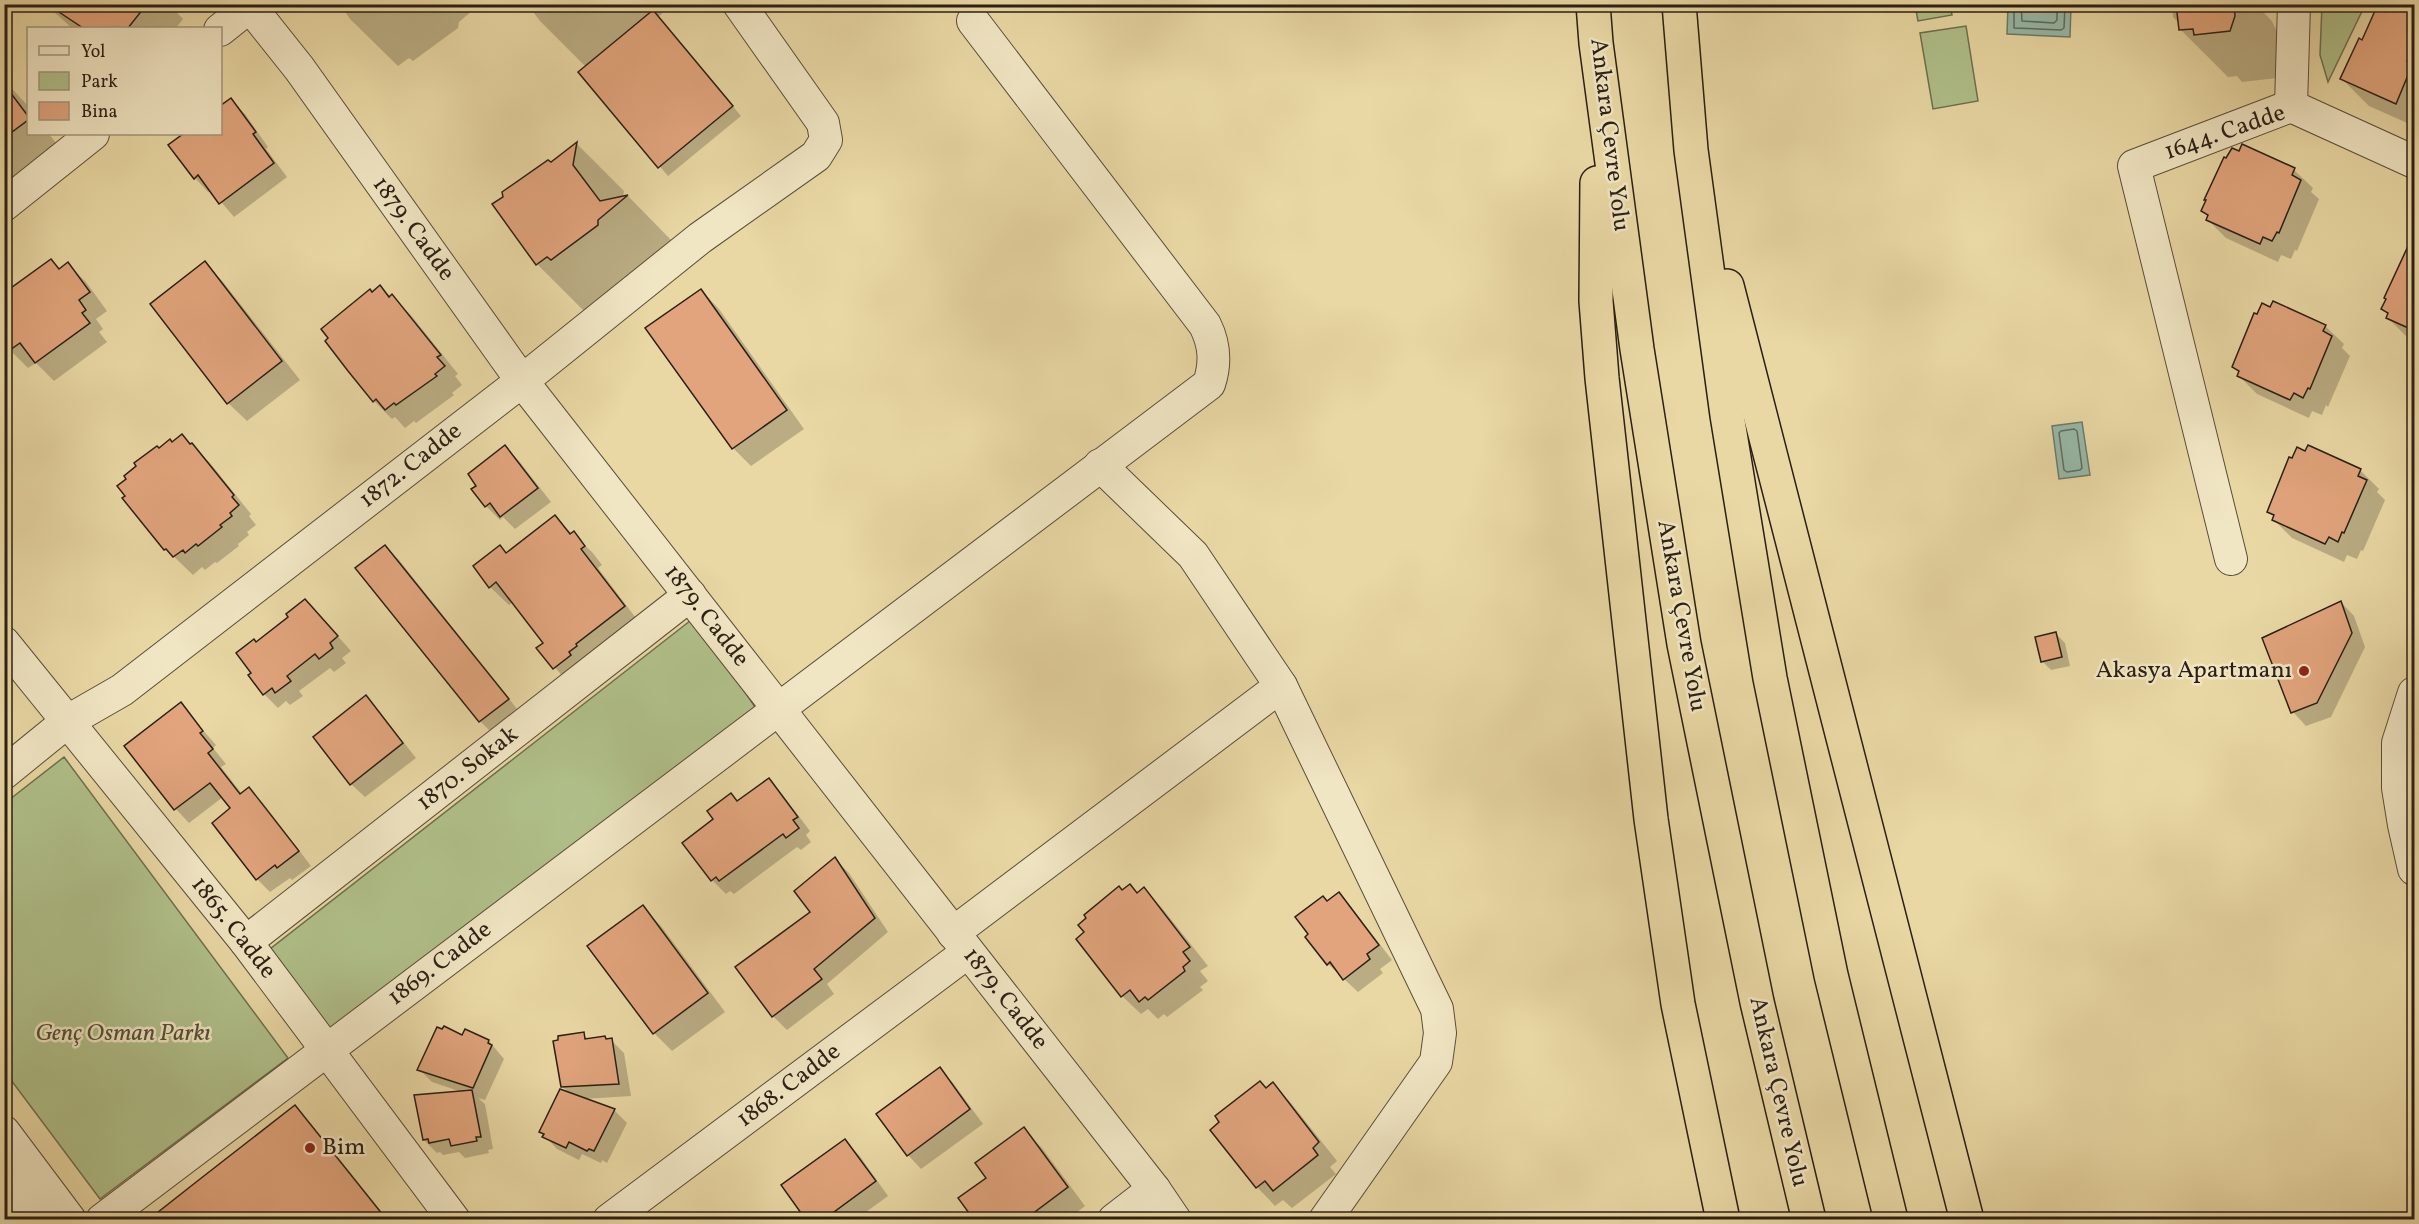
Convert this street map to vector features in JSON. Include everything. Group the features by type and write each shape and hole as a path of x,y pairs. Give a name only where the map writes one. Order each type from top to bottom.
{"highway":[{"name":"Ankara Çevre Yolu","path":"1593,4 1596,43 1637,349 1684,644 1757,1002 1809,1220"},
{"path":"1679,4 1690,150 1727,415 1770,678 1831,975 1891,1220"},
{"path":"1596,43 1596,301 1602,378 1639,724 1663,911 1678,1004 1723,1220"},
{"path":"1690,150 1768,438 1799,570 1967,1220"}],"street":[{"name":"1872. Cadde","path":"4,773 68,721 122,690 522,381 700,238 816,156 825,140 823,123 739,4"},
{"path":"2290,106 2294,4"},
{"path":"222,28 249,5"},
{"name":"1879. Cadde","path":"249,5 299,68 522,381 1154,1189 1175,1220"},
{"name":"1869. Cadde","path":"102,1220 1209,384 1214,358 1210,335 1205,325 973,21"},
{"name":"1644. Cadde","path":"2231,559 2134,166 2290,106 2415,162"},
{"path":"4,205 92,135"},
{"path":"1100,465 1193,555 1281,686 1428,986 1439,1021 1439,1047 1436,1062 1325,1220"},
{"name":"1870. Sokak","path":"246,942 690,595"},
{"name":"1865. Cadde","path":"4,643 246,942 454,1220"},
{"name":"1868. Cadde","path":"609,1220 1281,686"},
{"path":"2415,693 2398,743 2398,788 2415,869"},
{"path":"4,1131 70,1220"},
{"path":"4,1183 32,1220"},
{"path":"1114,1220 1154,1189"}],"green space":[{"path":"1915,5 1950,5 1952,15 1918,21"},
{"path":"2322,5 2365,5 2328,82 2320,55"},
{"path":"1966,26 1978,101 1933,109 1920,33"},
{"path":"695,617 755,707 330,1029 270,949"},
{"name":"Genç Osman Parkı","path":"64,757 288,1058 100,1199 5,1072 5,803"}],"water":[{"path":"2008,5 2071,6 2070,37 2007,34"},
{"path":"2082,422 2090,475 2059,479 2052,426"}],"building":[{"path":"47,4 147,4 129,27 82,27"},
{"path":"2176,4 2234,4 2235,16 2230,31 2194,35 2193,29 2179,30"},
{"path":"2378,4 2415,4 2415,44 2407,61 2413,63 2396,104 2340,79 2359,38 2362,40"},
{"path":"653,10 733,106 658,168 578,72"},
{"path":"4,84 27,115 27,121 4,138"},
{"path":"231,98 256,132 253,134 274,163 219,204 198,175 194,179 168,145 182,135 222,135 222,105"},
{"path":"577,142 573,165 600,201 628,195 598,220 598,225 551,260 547,257 536,265 492,204 503,197 502,192 548,160 551,162"},
{"path":"2242,144 2295,168 2292,175 2301,180 2279,233 2277,232 2272,241 2263,237 2260,244 2206,220 2208,215 2201,211 2224,157 2226,158 2232,148 2239,151"},
{"path":"2415,231 2415,331 2386,318 2388,313 2381,309"},
{"path":"51,259 59,269 68,262 90,292 79,300 86,310 82,313 90,323 35,363 20,343 4,354 4,293"},
{"path":"205,261 282,361 227,404 150,304"},
{"path":"380,285 389,297 392,294 441,355 437,357 445,366 435,374 437,376 396,405 394,403 385,410 376,399 373,402 348,371 325,341 328,338 321,329 370,289 372,292"},
{"path":"701,289 787,410 732,449 645,328"},
{"path":"2273,301 2326,325 2323,331 2332,336 2310,389 2308,388 2303,398 2294,393 2290,400 2237,376 2239,371 2232,367 2254,313 2257,314 2262,303 2270,307"},
{"path":"182,434 234,495 232,497 239,505 230,513 232,516 220,525 222,527 198,546 196,544 185,553 183,550 173,557 166,549 164,550 122,498 125,496 117,486 126,479 124,476 136,466 134,463 157,446 159,448 170,439 172,442"},
{"path":"505,445 538,488 500,517 490,503 485,507 471,489 476,486 468,474"},
{"path":"2308,445 2361,469 2358,476 2367,480 2338,542 2329,537 2325,544 2272,520 2274,515 2267,512 2289,457 2292,458 2297,447 2305,451"},
{"path":"555,515 570,534 574,531 585,546 581,549 625,606 576,644 577,646 569,652 571,655 553,669 536,648 543,643 496,582 489,588 473,566 500,545 506,553"},
{"path":"385,545 509,699 479,722 355,568"},
{"path":"305,599 338,636 330,643 333,648 319,659 315,654 287,676 291,681 275,693 272,688 263,695 248,675 251,673 236,653 254,639 256,642 288,617 286,614"},
{"name":"Akasya Apartmanı","path":"2341,601 2352,633 2317,703 2291,713 2262,638"},
{"path":"2056,632 2062,657 2041,662 2035,637"},
{"path":"366,695 403,743 350,785 313,737"},
{"path":"181,702 203,731 200,733 213,749 208,753 240,794 249,787 299,851 277,868 275,865 256,880 212,823 230,808 210,783 174,810 124,746"},
{"path":"769,778 798,817 793,820 799,828 786,838 783,834 719,881 716,877 711,881 682,843 713,819 707,811 731,793 737,801"},
{"path":"835,857 875,918 814,969 822,979 772,1017 735,967 810,912 794,891"},
{"path":"1130,884 1137,893 1144,887 1190,947 1183,952 1190,961 1183,967 1185,971 1148,1000 1145,997 1139,1002 1130,990 1121,997 1076,939 1084,932 1078,925 1086,918 1084,915 1119,886 1122,890"},
{"path":"1339,892 1379,945 1367,954 1370,959 1343,980 1330,962 1327,965 1305,937 1308,934 1295,917 1323,896 1327,901"},
{"path":"643,905 708,993 653,1034 587,946"},
{"path":"444,1026 462,1035 465,1029 489,1040 488,1043 492,1045 473,1088 417,1070 437,1027 442,1029"},
{"path":"584,1032 585,1039 605,1036 606,1039 612,1038 619,1084 561,1087 553,1041 558,1040 558,1036"},
{"path":"940,1067 970,1109 907,1156 876,1114"},
{"path":"1260,1081 1266,1088 1273,1082 1319,1142 1313,1148 1318,1155 1273,1191 1265,1181 1256,1188 1210,1130 1219,1122 1215,1116"},
{"path":"560,1089 615,1109 594,1151 589,1149 587,1151 569,1142 566,1148 542,1137 544,1134 539,1132"},
{"path":"472,1090 481,1137 476,1137 477,1141 451,1146 449,1139 429,1143 428,1139 423,1140 414,1095"},
{"path":"295,1105 387,1220 148,1220 200,1179"},
{"path":"1024,1127 1068,1187 1024,1220 974,1220 958,1198 986,1178 975,1163"},
{"path":"845,1139 876,1181 823,1220 806,1220 781,1185"}],"place":[{"name":"Akasya Apartmanı","path":"2304,671"},
{"name":"Bim","path":"310,1148"}]}
